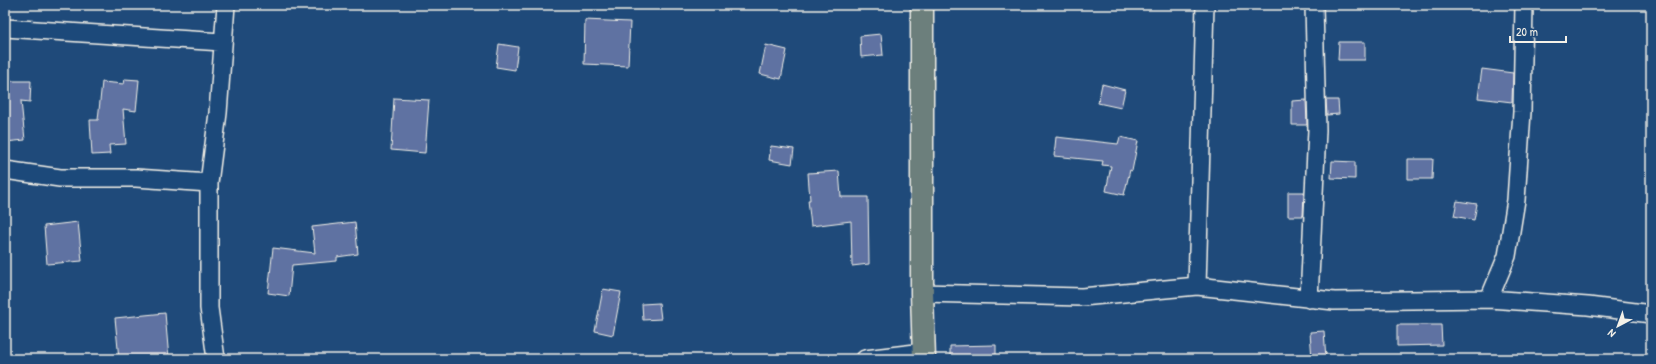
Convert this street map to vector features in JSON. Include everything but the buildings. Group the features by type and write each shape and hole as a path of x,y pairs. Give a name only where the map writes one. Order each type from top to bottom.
{"main road":[{"path":"922,5 922,293 924,356"}],"street":[{"path":"216,359 209,308 209,183 218,113 222,42 226,5"},
{"path":"1198,286 1205,5"},
{"path":"1309,299 1317,130 1314,5"},
{"path":"1489,299 1507,256 1516,200 1522,112 1524,5"},
{"path":"5,28 222,42"},
{"path":"5,170 60,178 136,178 209,183"},
{"path":"922,293 1082,297 1198,286 1334,301 1489,299 1588,306 1651,314"},
{"path":"865,359 924,356"}]}
